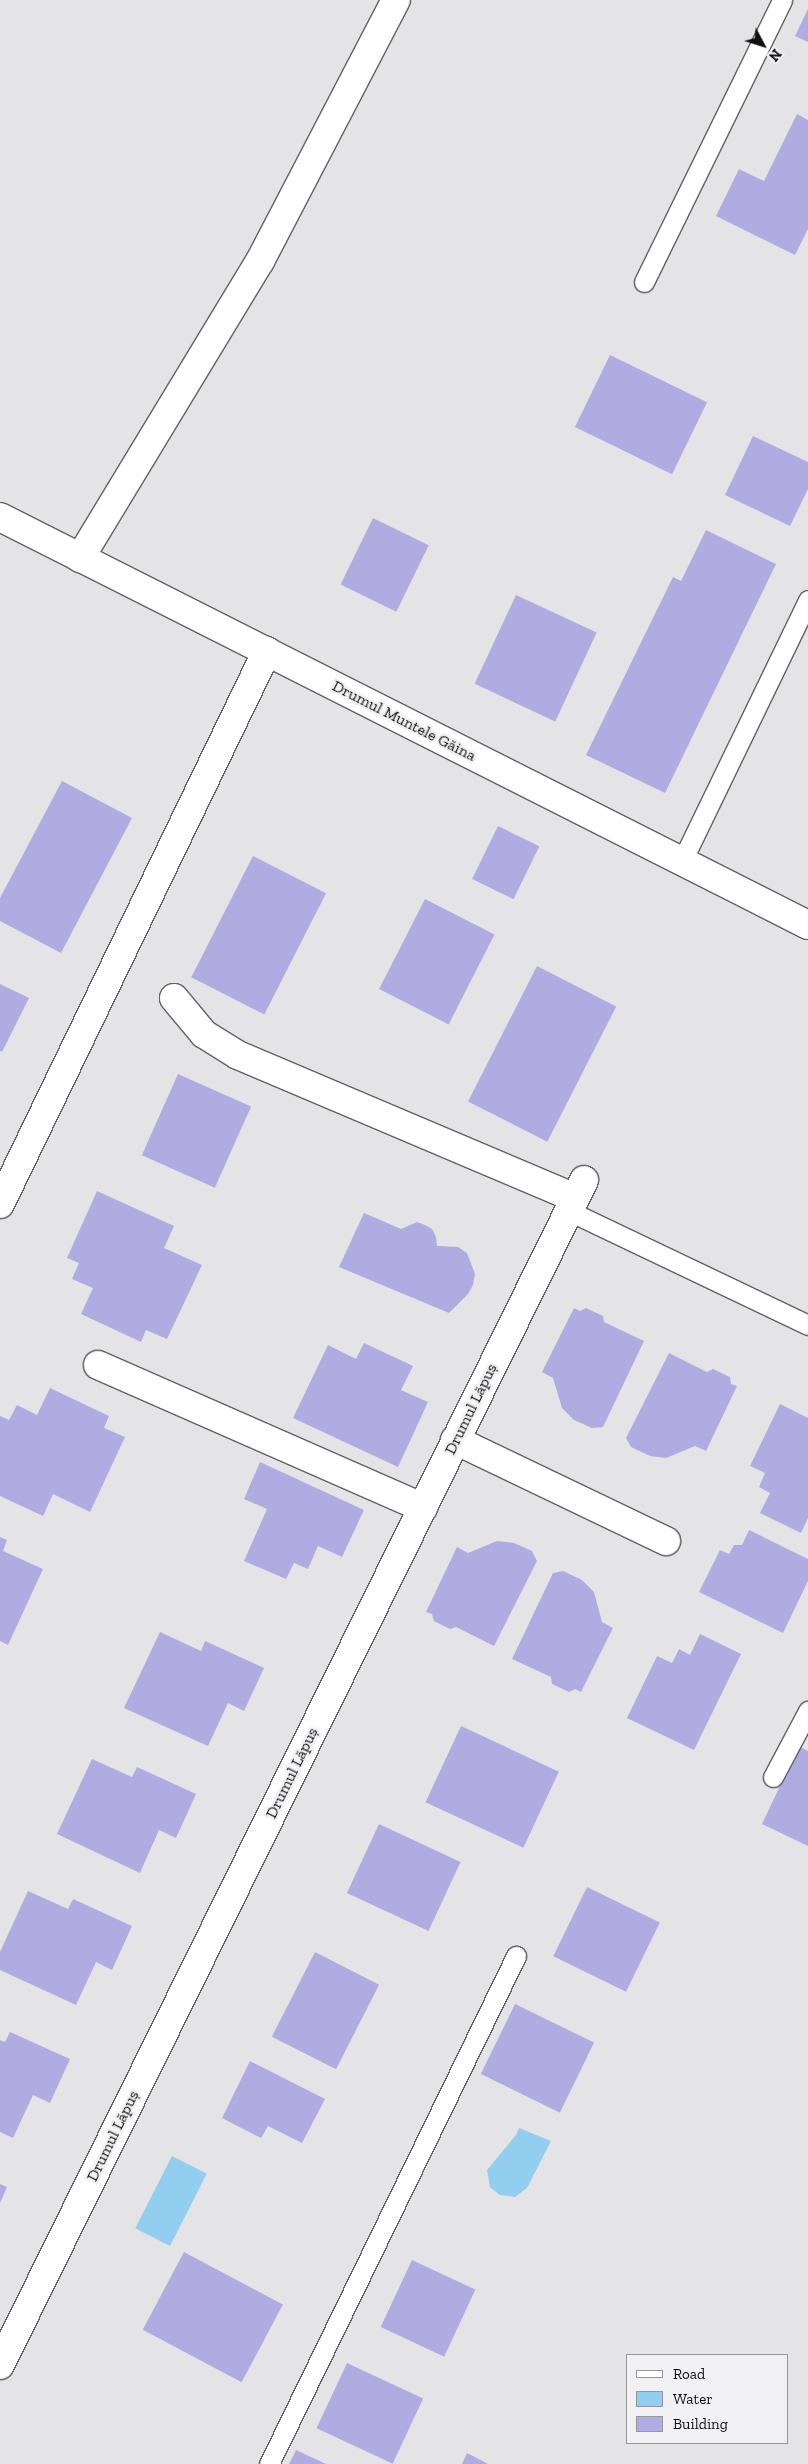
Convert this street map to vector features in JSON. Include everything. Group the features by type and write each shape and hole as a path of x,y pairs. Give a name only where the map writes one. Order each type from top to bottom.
{"street":[{"path":"80,558 260,261 396,0"},
{"name":"Drumul Muntele Găina","path":"0,517 808,924"},
{"path":"0,1204 267,652"},
{"path":"174,998 204,1034 238,1055 576,1196"},
{"name":"Drumul Lăpuș","path":"0,2365 576,1196"},
{"path":"98,1365 422,1508"},
{"path":"456,1440 666,1541"}],"lane":[{"path":"644,282 782,0"},
{"path":"682,861 808,600"},
{"path":"576,1196 808,1325"},
{"path":"773,1777 808,1711"},
{"path":"269,2464 516,1956"}],"water":[{"path":"519,2128 551,2141 527,2188 515,2197 500,2195 490,2187 487,2170 516,2135"},
{"path":"172,2156 207,2174 170,2246 135,2228"}],"building":[{"path":"808,9 808,42 795,36"},
{"path":"797,114 808,120 808,229 795,255 716,216 739,169 764,181"},
{"path":"610,355 707,402 672,474 575,427"},
{"path":"753,436 808,462 808,489 790,526 725,495"},
{"path":"373,518 429,545 396,612 341,585"},
{"path":"706,530 776,564 665,793 586,755 673,577 681,581"},
{"path":"516,595 597,633 555,721 475,684"},
{"path":"62,781 132,818 61,953 0,921 0,898"},
{"path":"498,826 539,846 513,899 472,879"},
{"path":"253,856 326,893 264,1014 191,977"},
{"path":"425,899 494,934 449,1024 379,989"},
{"path":"537,966 616,1006 547,1142 468,1101"},
{"path":"0,984 29,998 2,1052 0,1051"},
{"path":"178,1074 251,1107 215,1188 142,1155"},
{"path":"97,1191 174,1226 164,1248 202,1265 167,1339 146,1330 141,1342 81,1314 93,1288 72,1279 79,1263 67,1258"},
{"path":"364,1213 401,1229 417,1222 425,1225 432,1229 436,1237 437,1246 458,1247 467,1253 475,1274 473,1285 468,1294 449,1313 339,1267"},
{"path":"574,1308 580,1311 586,1308 603,1316 604,1322 644,1341 603,1427 592,1428 574,1420 562,1408 553,1378 542,1372"},
{"path":"364,1343 413,1366 401,1390 428,1402 398,1467 293,1418 328,1345 356,1359"},
{"path":"669,1353 707,1372 713,1369 730,1377 731,1384 737,1386 706,1451 695,1446 666,1458 650,1456 631,1447 626,1438"},
{"path":"50,1388 109,1416 104,1428 125,1437 90,1512 53,1494 43,1516 0,1496 0,1416 9,1420 17,1405 37,1415"},
{"path":"780,1404 808,1418 808,1518 801,1533 760,1513 770,1493 759,1487 765,1473 750,1466"},
{"path":"260,1462 364,1510 342,1557 318,1546 308,1569 294,1563 286,1579 244,1561 267,1509 244,1499"},
{"path":"749,1530 808,1559 808,1581 783,1633 699,1592 720,1550 729,1554 734,1545 742,1545"},
{"path":"0,1537 7,1540 3,1551 43,1569 8,1645 0,1641"},
{"path":"497,1541 514,1543 532,1551 537,1561 494,1646 456,1627 450,1629 434,1621 432,1614 426,1612 457,1547 468,1553"},
{"path":"563,1571 582,1580 594,1592 602,1622 613,1628 581,1692 575,1689 569,1692 552,1684 551,1677 512,1659 553,1573"},
{"path":"160,1632 201,1651 205,1641 264,1668 244,1711 228,1703 208,1746 124,1708"},
{"path":"700,1634 741,1654 694,1750 627,1718 657,1656 672,1663 679,1649 690,1655"},
{"path":"461,1726 559,1772 523,1848 426,1802"},
{"path":"799,1746 808,1751 808,1846 762,1824"},
{"path":"92,1759 132,1777 137,1767 196,1794 176,1838 159,1830 140,1873 57,1834"},
{"path":"379,1824 461,1862 428,1931 347,1893"},
{"path":"587,1887 660,1923 626,1992 553,1956"},
{"path":"28,1891 68,1909 73,1899 132,1926 112,1970 96,1962 76,2005 0,1970 0,1952"},
{"path":"315,1952 379,1985 336,2069 272,2037"},
{"path":"515,2004 594,2043 560,2113 481,2074"},
{"path":"10,2032 70,2059 50,2103 33,2095 13,2138 0,2132 0,2040 5,2042"},
{"path":"250,2061 325,2099 302,2143 268,2126 261,2138 222,2118"},
{"path":"0,2184 7,2187 0,2203"},
{"path":"184,2252 283,2305 242,2382 143,2330"},
{"path":"412,2260 475,2290 444,2357 381,2327"},
{"path":"347,2363 423,2398 393,2464 317,2428"},
{"path":"296,2450 326,2464 289,2464"},
{"path":"467,2453 488,2464 462,2464"}]}
